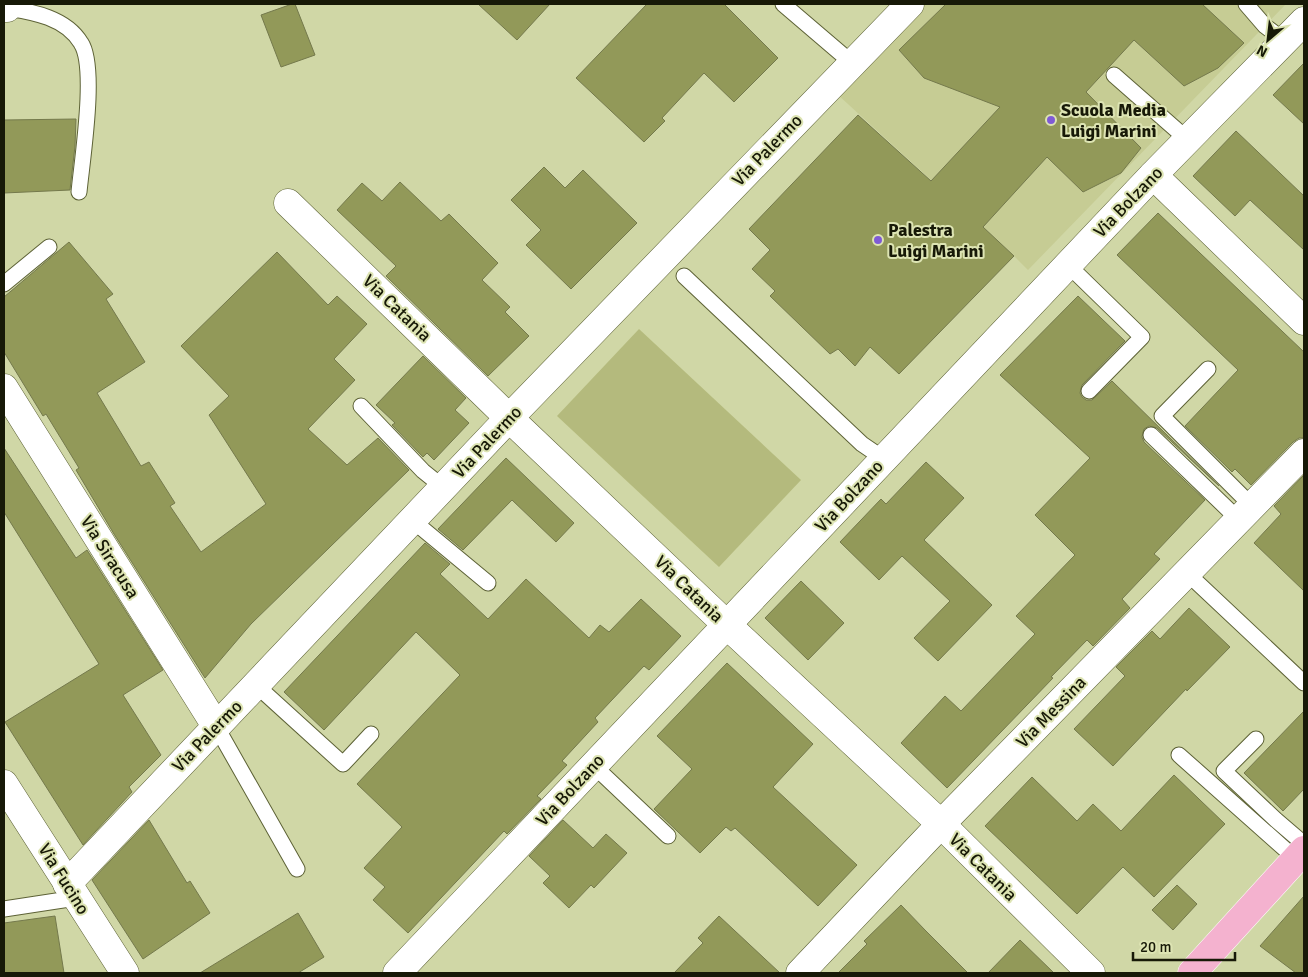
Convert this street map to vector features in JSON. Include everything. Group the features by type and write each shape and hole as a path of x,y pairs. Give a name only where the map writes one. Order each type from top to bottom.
{"main road":[{"path":"1192,973 1302,851"}],"street":[{"name":"Via Palermo","path":"71,891 216,726 509,418 910,4"},
{"name":"Via Bolzano","path":"396,973 1153,175 1297,33"},
{"path":"1153,175 1304,321"},
{"name":"Via Catania","path":"288,203 509,418 727,625 941,824 1091,973"},
{"name":"Via Siracusa","path":"4,388 216,726"},
{"name":"Via Messina","path":"800,973 941,824 1304,453"},
{"name":"Via Fucino","path":"4,784 125,973"}],"lane":[{"path":"783,4 852,63"},
{"path":"1246,4 1265,26 1297,33"},
{"path":"5,8 38,14 54,20 64,26 82,43 87,59 89,77 79,192"},
{"path":"1114,75 1188,140"},
{"path":"4,284 50,247"},
{"path":"1068,265 1142,337 1089,391"},
{"path":"684,276 862,444 884,459"},
{"path":"1208,369 1162,416 1246,513"},
{"path":"361,406 423,471 444,488"},
{"path":"1151,435 1246,513"},
{"path":"412,520 488,583"},
{"path":"1187,573 1304,684"},
{"path":"256,685 343,764 371,734"},
{"path":"216,726 297,870"},
{"path":"1256,739 1224,770 1276,820 1302,851"},
{"path":"1179,755 1302,851"},
{"path":"593,765 668,836"},
{"path":"4,909 71,891"}],"shaded area":[{"path":"925,4 1286,4 1028,270 837,94"},
{"path":"639,329 801,480 719,567 557,416"}],"building":[{"path":"295,4 315,55 281,67 261,15"},
{"path":"478,4 550,4 517,40"},
{"path":"647,4 724,4 778,58 734,102 704,73 662,118 665,121 644,142 576,78"},
{"path":"946,4 1202,4 1244,43 1218,68 1184,86 1134,40 1086,92 1141,148 1121,173 1083,192 1047,157 983,227 1014,256 899,374 870,347 855,366 838,349 830,354 770,296 775,291 752,269 770,250 749,229 858,115 931,181 1000,107 924,78 899,50"},
{"path":"1304,63 1304,124 1273,95"},
{"path":"76,119 70,190 4,193 4,120"},
{"path":"1236,131 1304,196 1304,250 1250,200 1235,216 1193,176"},
{"path":"544,167 565,188 583,170 637,223 571,289 526,245 541,230 511,200"},
{"path":"400,182 441,221 449,214 498,263 482,280 510,307 505,312 529,336 488,376 386,276 396,266 337,210 362,183 382,201"},
{"path":"1158,213 1304,352 1304,438 1299,438 1293,442 1251,485 1235,469 1232,472 1185,426 1238,370 1117,255"},
{"path":"69,242 113,294 106,299 145,362 97,393 141,466 149,462 175,503 170,506 201,552 266,504 209,415 229,396 181,346 277,252 328,305 337,296 367,324 334,359 355,380 308,429 347,465 378,438 409,470 251,624 205,678 114,534 76,470 79,468 46,414 43,416 4,352 4,297"},
{"path":"1078,296 1125,341 1082,385 1080,393 1082,397 1086,400 1092,400 1112,381 1219,486 1157,428 1149,426 1144,429 1142,437 1144,442 1205,500 1154,554 1160,559 1122,599 1130,608 1093,646 1087,640 947,788 901,743 945,696 961,711 1035,634 1016,616 1075,555 1035,515 1090,458 1000,375"},
{"path":"423,356 466,398 455,410 469,423 434,460 427,453 423,457 392,425 395,423 376,405"},
{"path":"4,448 76,558 87,550 163,670 123,695 161,755 129,787 132,792 83,845 5,722 99,664 4,512"},
{"path":"506,458 574,523 556,542 512,500 463,550 438,529"},
{"path":"926,462 964,498 924,540 992,605 938,661 914,638 950,601 902,556 879,580 840,542 881,499 886,504"},
{"path":"1304,475 1304,591 1254,543 1281,514 1274,506"},
{"path":"425,543 450,564 440,574 488,619 526,579 589,638 600,625 609,632 641,599 681,636 649,670 644,666 595,718 598,722 562,761 567,765 537,796 541,799 507,834 504,831 408,933 373,900 385,887 364,868 402,827 357,784 460,675 416,632 324,730 284,692"},
{"path":"801,581 844,623 808,660 765,618"},
{"path":"1189,608 1230,647 1187,691 1186,689 1113,766 1074,729 1125,676 1116,667 1152,631 1160,639"},
{"path":"727,663 813,744 773,787 857,865 818,906 735,828 731,831 726,827 700,853 654,809 692,769 657,736"},
{"path":"1304,711 1304,789 1283,811 1244,773"},
{"path":"1174,775 1225,824 1154,897 1123,867 1077,914 985,826 1032,777 1077,821 1093,804 1121,831"},
{"path":"149,820 187,883 190,881 210,913 143,959 92,880"},
{"path":"563,820 593,848 606,834 627,853 594,888 591,885 569,908 543,883 550,876 529,856"},
{"path":"1177,885 1197,904 1173,930 1152,910"},
{"path":"1304,896 1304,973 1296,973 1260,946"},
{"path":"901,905 968,973 838,973 867,944 864,941"},
{"path":"298,913 324,957 298,973 200,973"},
{"path":"55,916 64,973 4,973 4,923"},
{"path":"719,916 780,973 674,973 703,943 698,938"},
{"path":"1020,940 1054,973 988,973"}],"place":[{"name":"Scuola Media Luigi Marini","path":"1051,120"},
{"name":"Palestra Luigi Marini","path":"878,240"}]}
